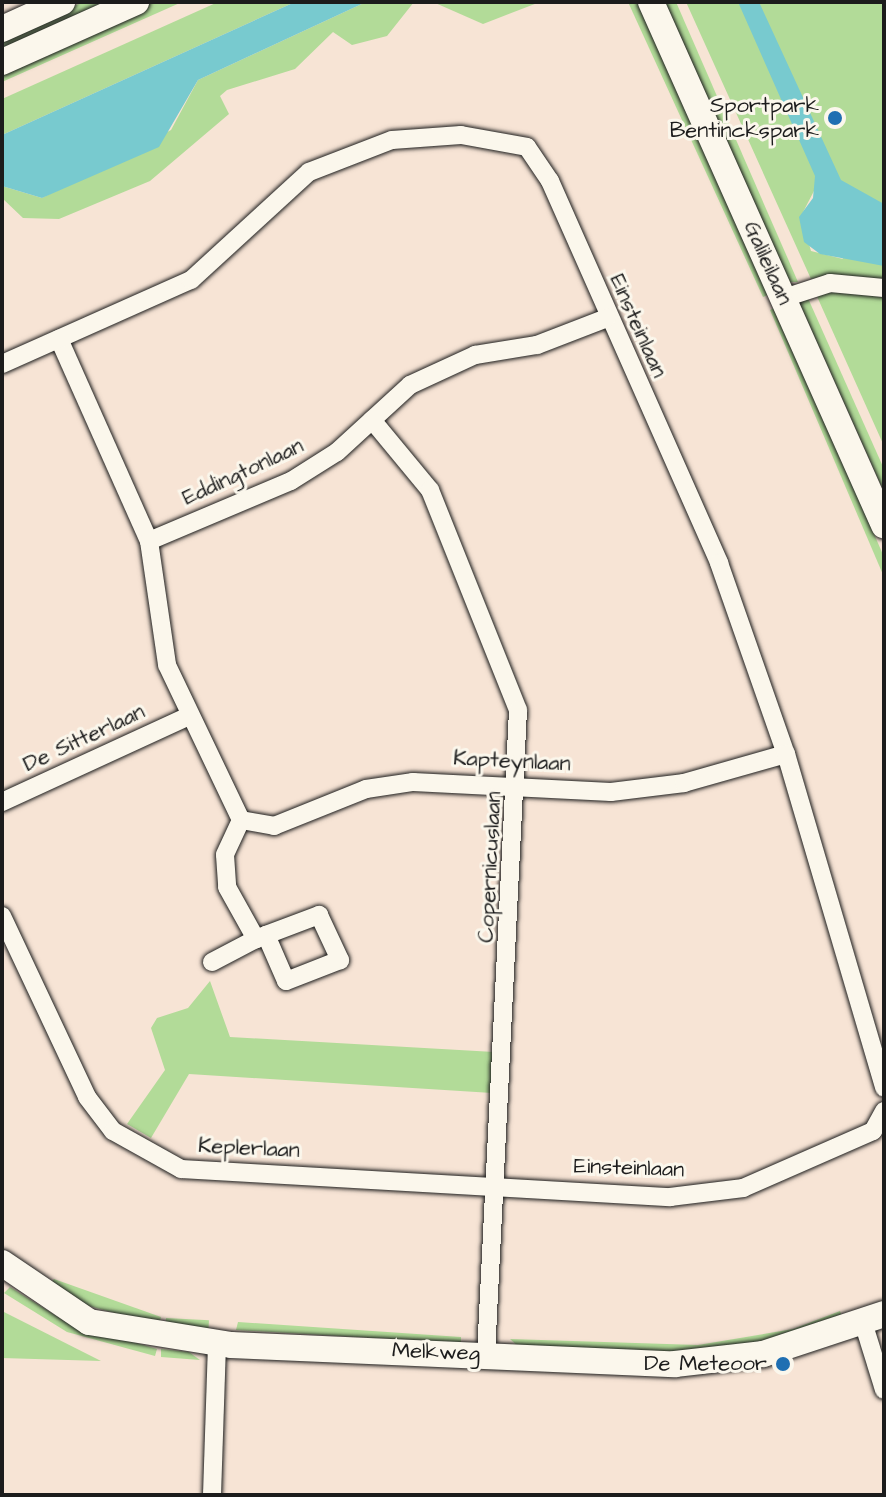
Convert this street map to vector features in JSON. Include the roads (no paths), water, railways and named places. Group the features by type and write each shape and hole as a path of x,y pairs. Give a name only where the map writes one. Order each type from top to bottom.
{"street":[{"path":"2,29 62,2"},
{"path":"2,62 136,2"},
{"name":"Galileilaan","path":"651,2 884,525"},
{"name":"Einsteinlaan","path":"2,364 191,280 309,172 392,140 461,135 527,147 550,181 607,318 719,563 786,754 884,1088"},
{"path":"784,298 830,283 884,288"},
{"name":"Eddingtonlaan","path":"149,541 291,481 372,420 410,385 475,355 537,345 607,318"},
{"path":"59,339 149,541 167,665 187,717 241,820 225,855 227,887 261,937 212,962"},
{"name":"Copernicuslaan","path":"372,420 430,490 511,678 518,783 493,1184 486,1354"},
{"name":"De Sitterlaan","path":"2,802 187,717"},
{"name":"Kapteynlaan","path":"241,820 274,826 366,789 413,782 518,783 611,792 684,783 786,754"},
{"name":"Keplerlaan","path":"2,916 87,1097 143,1154 181,1169 493,1184"},
{"name":"Einsteinlaan","path":"493,1184 670,1197 743,1188 873,1131 884,1111"},
{"name":"Melkweg","path":"2,1263 89,1322 217,1344 675,1364 763,1354 874,1318"},
{"path":"874,1318 884,1390"},
{"path":"212,1495 217,1344"}],"water":[{"path":"295,2 366,2 198,80 159,147 42,198 2,186 2,135"},
{"path":"738,2 759,2 841,180 884,204 884,266 820,254 804,242 799,217 813,198 815,176"}],"place":[{"name":"Sportpark Bentinckspark","path":"835,118"},
{"name":"De Meteoor","path":"783,1364"}]}
